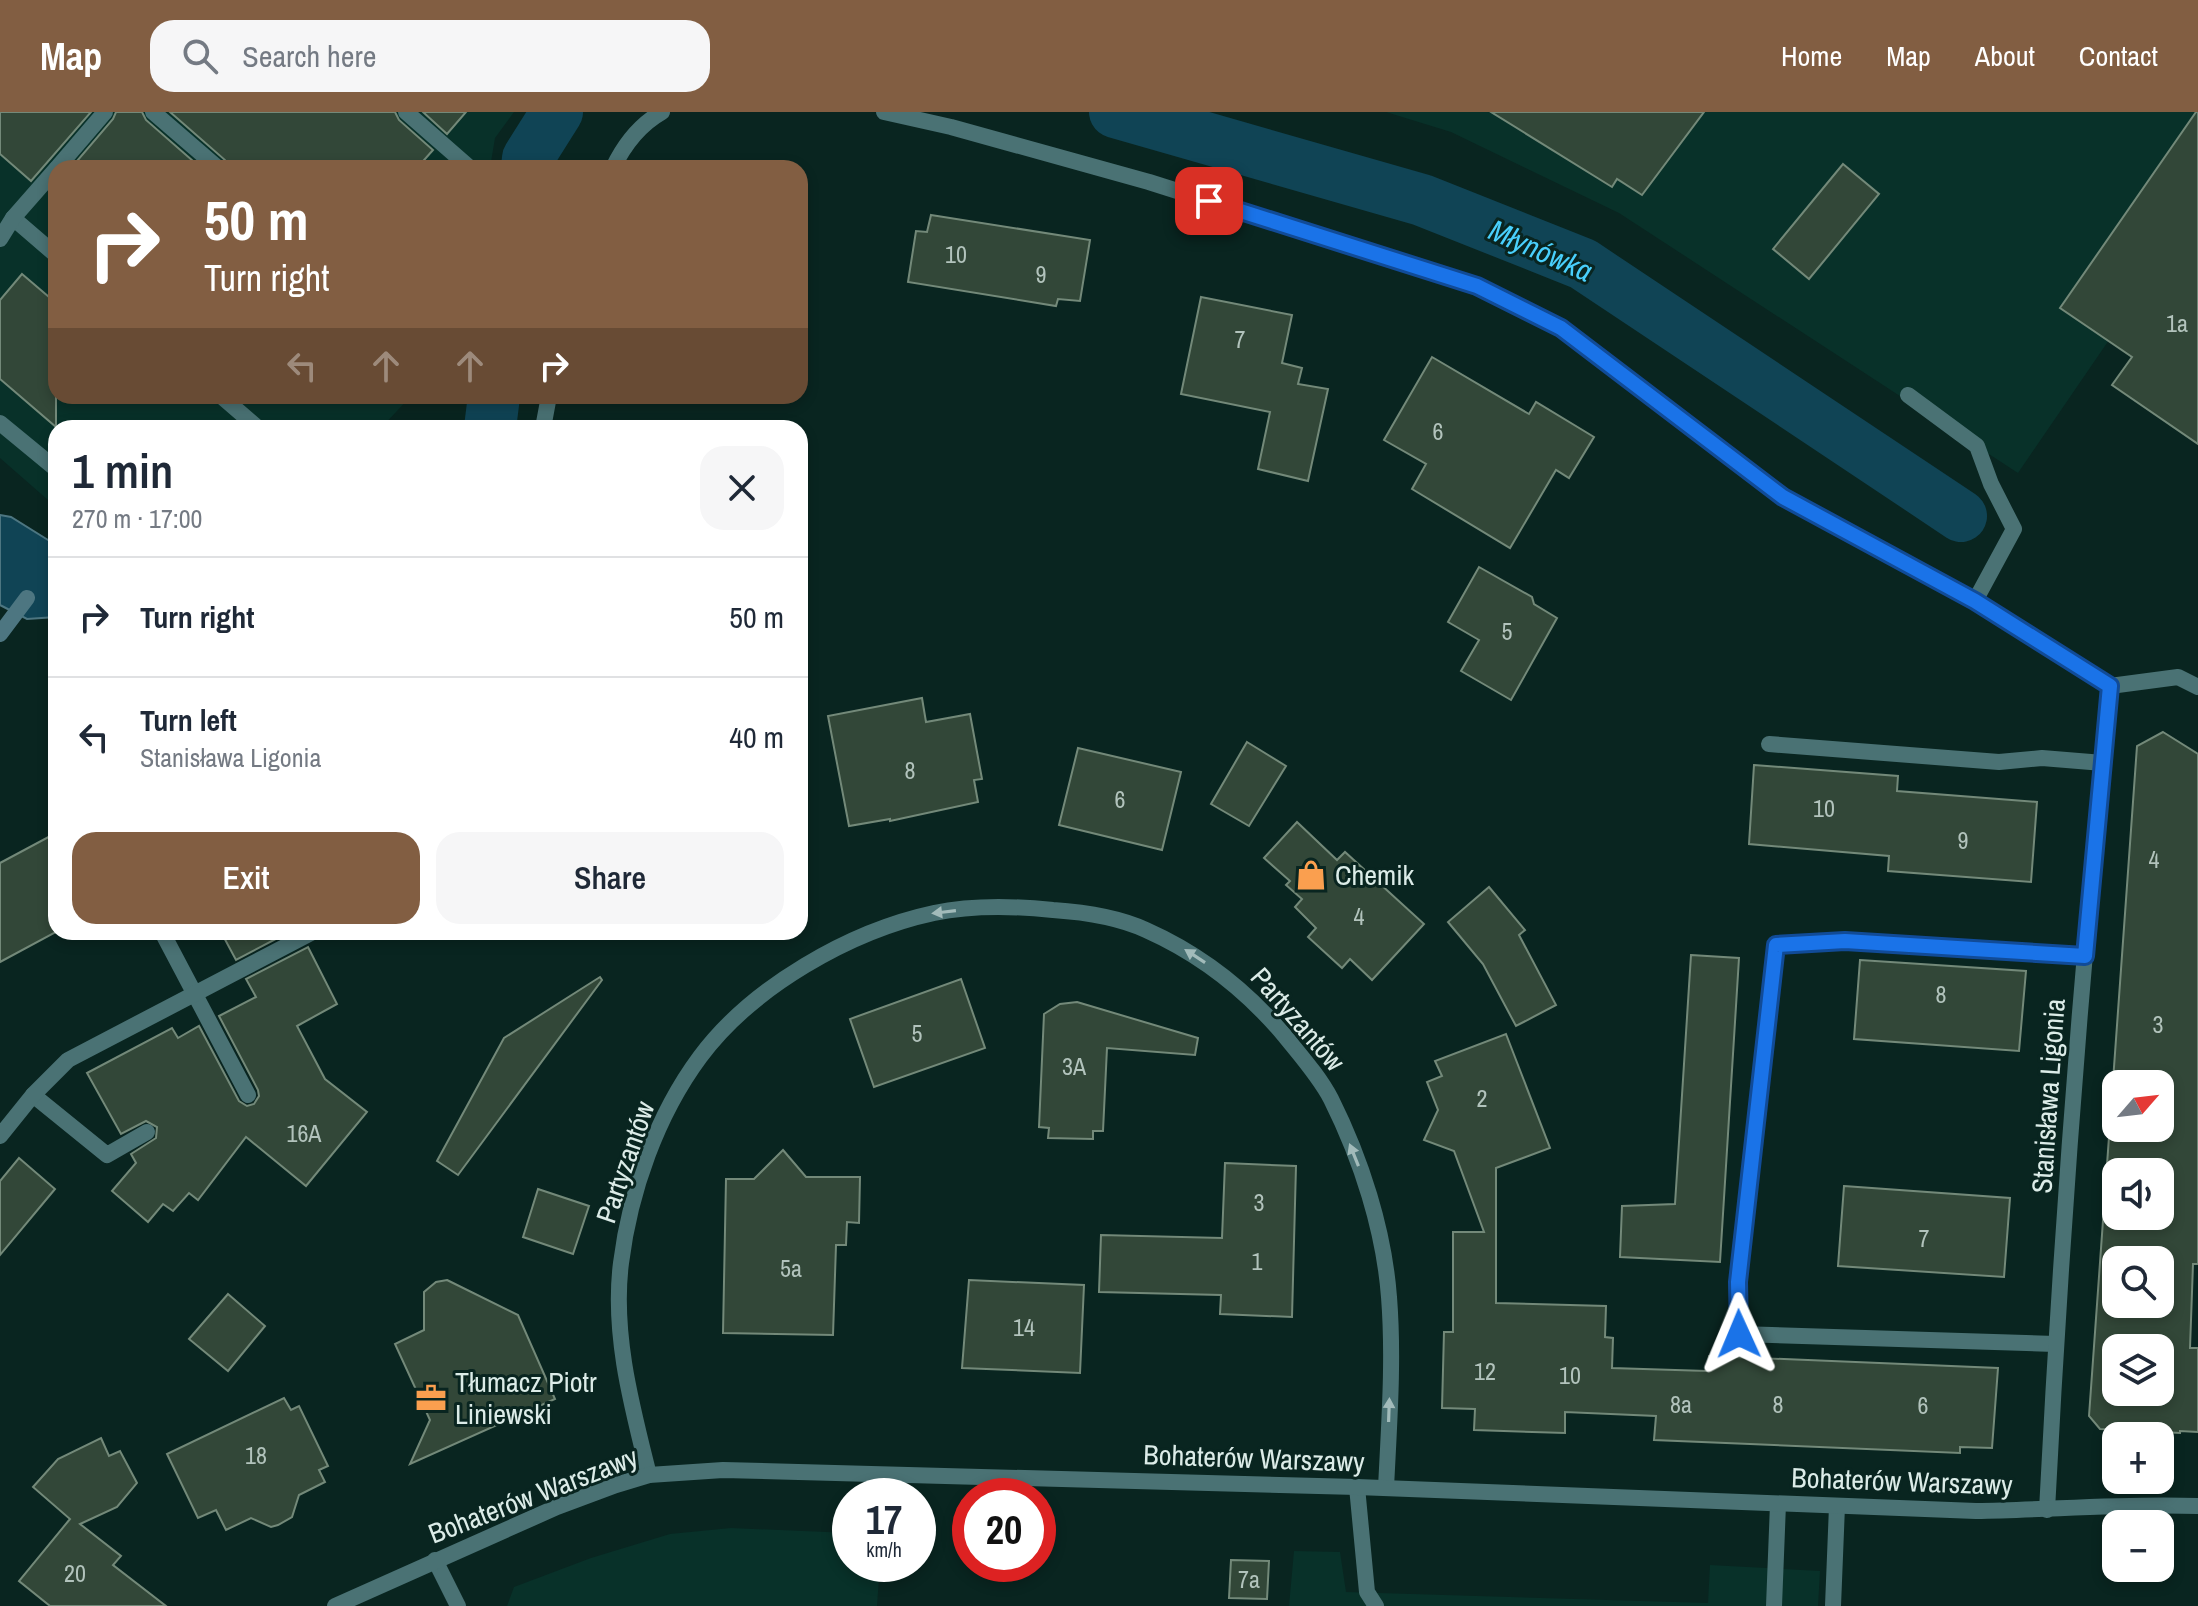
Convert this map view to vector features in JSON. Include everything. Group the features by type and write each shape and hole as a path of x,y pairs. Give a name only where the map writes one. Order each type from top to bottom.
{"street":[{"path":"63,160 105,112"},
{"path":"153,112 209,160"},
{"path":"406,112 461,160"},
{"path":"617,160 638,130 662,112"},
{"path":"884,112 951,127 1149,182 1477,286 1561,328 1783,497 1975,601 2110,686 2178,677 2198,687"},
{"path":"0,239 13,218 48,177"},
{"path":"13,218 48,248"},
{"path":"1908,395 1977,446 1991,484 2014,529 1975,601"},
{"path":"230,404 249,420"},
{"path":"0,423 48,462"},
{"name":"Stanisława Ligonia","path":"2047,1510 2055,1344 2085,956 2110,686"},
{"path":"1769,744 1999,762 2042,758 2103,763"},
{"name":"Partyzantów","path":"649,1475 619,1323 621,1267 627,1226 648,1155 686,1078 729,1024 779,983 849,941 935,912 1016,907 1073,911 1109,918 1143,928 1189,952 1232,982 1271,1020 1330,1096 1357,1161 1376,1221 1389,1295 1391,1350 1386,1488"},
{"path":"166,940 248,1095"},
{"path":"0,1136 33,1095 68,1060 298,940"},
{"path":"2055,1344 1739,1334 1738,1282 1776,945 1845,941 2085,956"},
{"path":"33,1095 107,1155 147,1132"},
{"name":"Bohaterów Warszawy","path":"335,1606 557,1507 649,1475 723,1470 1357,1487 1976,1511 2136,1504 2198,1506"},
{"path":"1357,1487 1367,1592 1376,1606"},
{"path":"1774,1606 1778,1504"},
{"path":"1833,1606 1837,1506"},
{"path":"435,1560 458,1606"}],"shaded area":[{"path":"0,112 514,112 495,138 491,160 48,160 48,404 404,404 388,420 48,420 48,500 0,458"},
{"path":"1386,112 2198,112 2198,210 2018,473 1619,213 1451,132"},
{"path":"731,1528 832,1532 832,1582 879,1582 877,1606 507,1606 514,1587 591,1558 670,1534"},
{"path":"1294,1551 1340,1552 1346,1592 1708,1603 1710,1565 1820,1571 1818,1606 1289,1606"}],"water":[{"path":"0,515 11,517 48,540 48,618 27,619 0,605"}],"building":[{"path":"0,112 91,112 31,181 0,154"},
{"path":"116,112 142,112 146,120 192,160 78,160"},
{"path":"170,112 395,112 399,120 433,150 424,160 225,160"},
{"path":"423,112 466,112 447,134"},
{"path":"1491,112 1704,112 1642,195 1617,179 1612,187"},
{"path":"2196,112 2198,444 2112,385 2132,357 2060,308"},
{"path":"1843,164 1879,194 1809,279 1773,249"},
{"path":"931,215 1090,240 1080,301 1058,299 1056,306 908,282 916,231 927,232"},
{"path":"22,274 48,296 48,404 56,404 56,420 48,420 0,379 0,300"},
{"path":"1201,297 1292,315 1282,363 1302,368 1298,384 1328,389 1308,481 1258,469 1270,412 1181,394"},
{"path":"1432,357 1529,414 1536,402 1594,437 1569,478 1556,470 1510,548 1412,489 1426,464 1384,440"},
{"path":"1479,567 1532,597 1534,604 1557,618 1511,700 1461,671 1479,640 1448,622"},
{"path":"922,698 926,722 970,714 982,779 974,780 978,802 890,821 849,826 828,716"},
{"path":"2163,732 2198,754 2198,1264 2193,1264 2190,1348 2198,1348 2198,1432 2174,1433 2174,1422 2102,1422 2100,1429 2089,1416 2102,1230 2174,1230 2174,1158 2107,1158 2109,1142 2174,1142 2174,1070 2114,1070 2137,746"},
{"path":"1247,742 1286,766 1249,826 1211,804"},
{"path":"1078,748 1181,772 1162,850 1059,825"},
{"path":"1754,765 1898,776 1897,791 2037,802 2031,882 1888,871 1889,856 1749,844"},
{"path":"1297,822 1337,860 1345,852 1424,924 1372,980 1350,959 1342,968 1308,937 1316,928 1295,907 1302,899 1286,885 1290,881 1264,858"},
{"path":"48,837 48,936 0,962 0,863"},
{"path":"1489,887 1525,930 1519,935 1556,1005 1516,1026 1483,964 1448,922"},
{"path":"225,940 274,940 236,960"},
{"path":"308,947 337,1004 297,1026 325,1079 367,1112 306,1186 246,1137 198,1200 189,1193 173,1211 163,1204 148,1222 112,1191 136,1163 131,1154 156,1138 157,1127 146,1121 121,1134 87,1073 172,1028 178,1038 199,1026 239,1101 247,1106 254,1104 259,1096 258,1090 219,1016 256,997 246,979"},
{"path":"1691,955 1739,958 1720,1262 1620,1257 1622,1206 1675,1204"},
{"path":"1860,960 2026,971 2019,1051 1854,1039"},
{"path":"600,977 602,980 458,1175 437,1161 504,1038"},
{"path":"961,979 985,1048 874,1087 850,1019"},
{"path":"1077,1002 1198,1038 1195,1055 1107,1048 1103,1131 1093,1131 1093,1139 1048,1138 1049,1128 1039,1127 1044,1014 1060,1004"},
{"path":"1506,1034 1550,1148 1496,1168 1496,1303 1606,1306 1605,1337 1613,1338 1612,1368 1707,1371 1709,1356 1998,1368 1992,1448 1960,1447 1960,1453 1654,1440 1656,1416 1565,1412 1565,1433 1474,1430 1475,1409 1442,1408 1444,1332 1453,1332 1453,1232 1484,1232 1454,1151 1424,1140 1438,1110 1427,1082 1442,1076 1435,1061"},
{"path":"783,1150 806,1177 860,1177 859,1223 847,1222 846,1245 836,1245 833,1335 723,1333 726,1179 754,1179"},
{"path":"19,1158 55,1189 0,1255 0,1181"},
{"path":"1225,1163 1296,1166 1292,1317 1220,1314 1221,1295 1099,1292 1101,1235 1222,1238"},
{"path":"1844,1186 2010,1198 2004,1277 1838,1266"},
{"path":"538,1189 589,1206 573,1254 523,1237"},
{"path":"447,1280 518,1315 555,1399 410,1464 430,1420 395,1344 424,1330 424,1292 436,1282"},
{"path":"969,1280 1084,1285 1080,1373 962,1368"},
{"path":"228,1294 265,1326 228,1371 189,1339"},
{"path":"284,1398 291,1410 299,1406 328,1466 319,1470 325,1482 299,1495 292,1517 271,1527 251,1518 226,1530 216,1510 198,1518 167,1454"},
{"path":"101,1438 109,1456 120,1451 137,1483 117,1507 80,1524 121,1556 113,1565 166,1606 50,1606 19,1581 70,1519 33,1487 58,1459"},
{"path":"1231,1560 1269,1561 1267,1599 1229,1598"}],"waterway":[{"name":"Młynówka","path":"528,160 557,112"},
{"name":"Młynówka","path":"1115,112 1422,200 1583,264 1961,516"},
{"name":"Młynówka","path":"491,420 493,404"},
{"path":"0,634 27,598"}],"place":[{"name":"Chemik","path":"1311,875"},
{"name":"Tłumacz Piotr Liniewski","path":"431,1398"}],"route":[{"path":"1209,201 1477,286 1561,328 1783,497 1975,601 2110,686 2085,956 1845,941 1776,945 1738,1282 1739,1334"}]}
